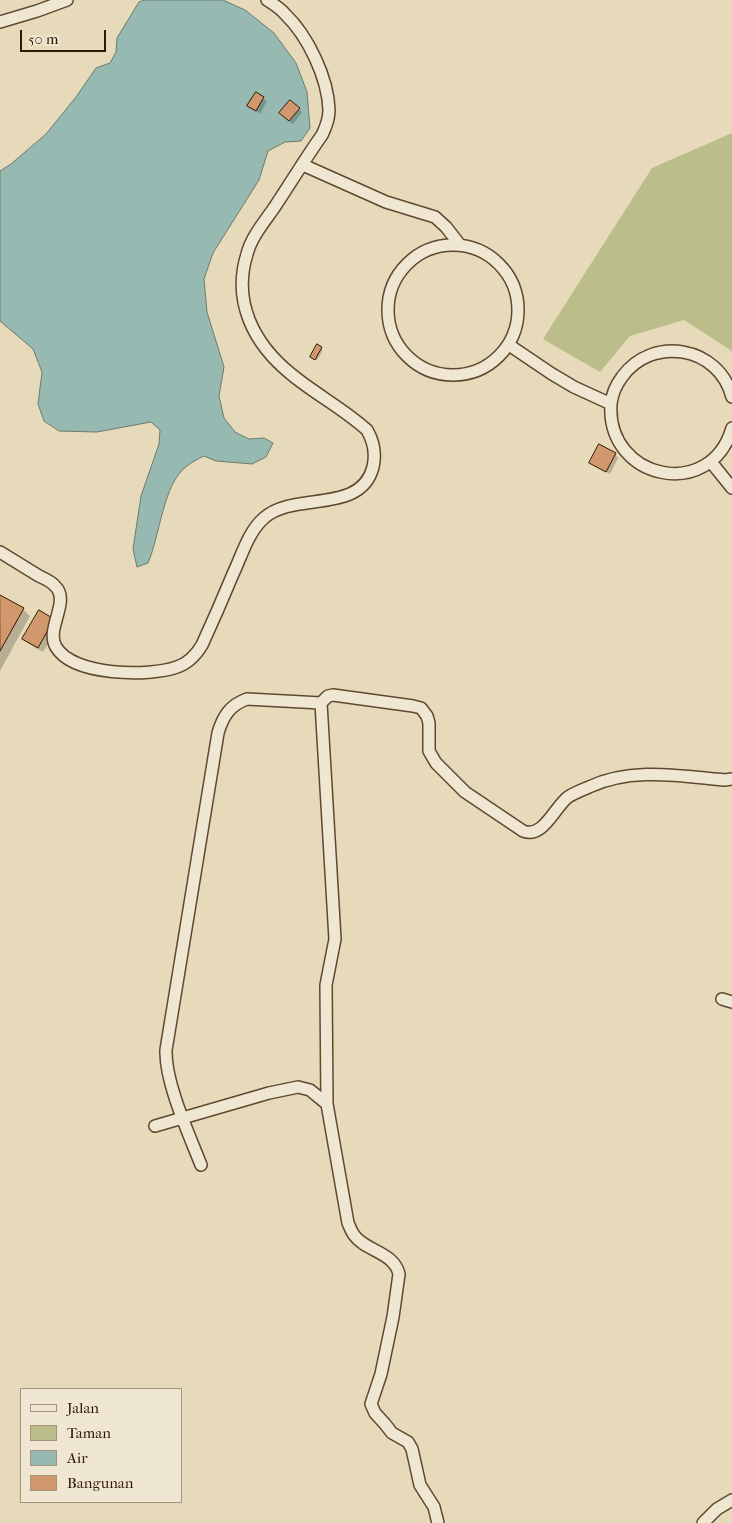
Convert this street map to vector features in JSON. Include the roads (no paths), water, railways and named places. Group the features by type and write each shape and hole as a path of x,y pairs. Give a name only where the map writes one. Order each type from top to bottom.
{"street":[{"path":"0,22 67,0"},
{"path":"0,552 50,582 58,589 61,597 52,638 55,647 66,659 91,668 125,672 151,672 176,667 186,663 202,645 249,538 265,517 278,509 349,495 361,488 370,476 374,465 375,450 368,430 291,374 266,351 248,320 244,304 243,273 247,252 257,233 303,165 327,124 329,110 326,88 309,45 285,14 267,0"},
{"path":"303,165 386,202 435,217 446,227 460,245"},
{"path":"460,245 476,249 490,257 502,268 512,281 517,297 518,313 516,329 509,344 499,357 486,367 471,374 455,376 438,374 423,368 410,359 399,346 391,332 388,316 388,299 393,284 413,258 428,250 443,246 460,245"},
{"path":"509,344 574,387 611,404"},
{"path":"732,396 726,381 717,369 706,360 678,350 650,354 637,361 618,382 611,404 612,424 616,438 623,450 646,468 659,473 674,474 688,472 711,462 723,449 732,428"},
{"path":"711,462 732,488"},
{"path":"201,1165 166,1065 166,1050 212,764 222,720 235,703 246,699 321,703 328,696 333,695 421,708 427,716 429,723 429,751 436,763 465,792 522,831 528,833 537,831 543,826 558,807 570,796 606,781 656,773 725,780 732,779"},
{"path":"321,703 336,939 326,985 327,1104 348,1223 354,1235 361,1242 392,1261 397,1267 398,1274 392,1318 381,1374 371,1404 375,1413 392,1433 408,1442 412,1449 420,1485 434,1507 438,1523"},
{"path":"155,1126 270,1093 298,1087 310,1090 327,1104"},
{"path":"703,1523 717,1509 732,1500"}],"water":[{"path":"146,0 223,0 245,10 274,33 296,63 307,92 310,128 301,141 285,142 268,151 259,180 213,253 204,279 207,312 224,367 219,396 224,418 235,432 249,439 264,438 273,443 266,457 252,464 216,461 204,456 187,466 179,474 167,497 148,563 137,567 133,549 141,496 159,444 160,430 151,422 97,432 59,431 44,421 38,404 42,372 33,349 0,321 0,171 46,134 76,97 96,68 110,63 116,52 117,38 139,2"}]}
